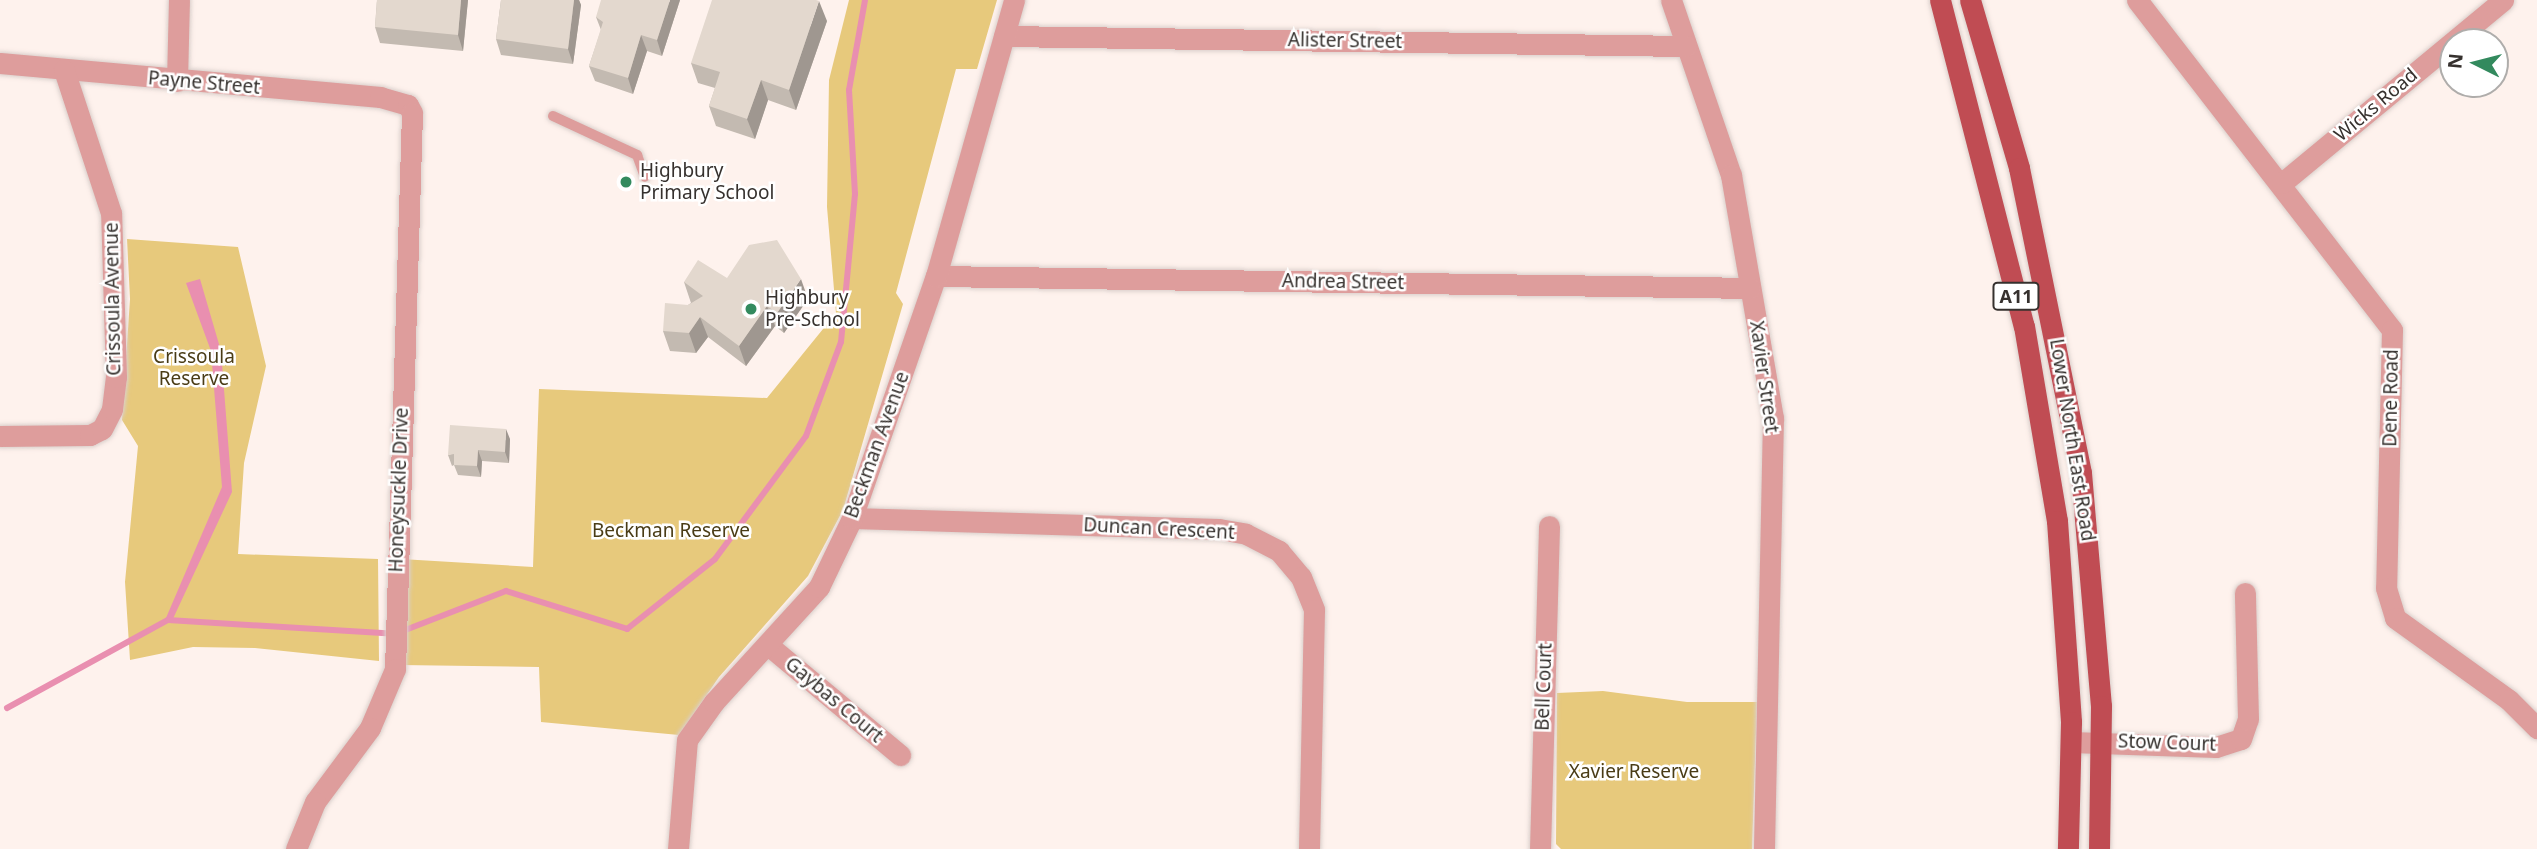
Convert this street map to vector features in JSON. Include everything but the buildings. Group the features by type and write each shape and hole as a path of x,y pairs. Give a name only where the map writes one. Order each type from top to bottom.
{"main road":[{"name":"Lower North East Road","path":"1940,0 2024,326 2057,521 2071,742 2068,849"},
{"name":"Lower North East Road","path":"1970,0 2022,181 2081,473 2094,588 2101,741 2099,849"}],"street":[{"path":"177,81 179,0"},
{"name":"Beckman Avenue","path":"678,849 687,740 713,702 819,587 852,518 936,276 1014,0"},
{"name":"Xavier Street","path":"1671,0 1731,175 1773,418 1764,849"},
{"name":"Dene Road","path":"2137,0 2282,183 2392,330 2386,588 2395,618 2509,700 2537,729"},
{"name":"Wicks Road","path":"2282,183 2503,0"},
{"name":"Alister Street","path":"1004,36 1686,46"},
{"name":"Payne Street","path":"0,63 177,81 380,97 408,105"},
{"name":"Crissoula Avenue","path":"0,436 90,435 102,429 111,409 116,377 111,213 64,70"},
{"name":"Honeysuckle Drive","path":"296,849 315,802 370,728 395,669 414,124 408,105"},
{"name":"Andrea Street","path":"936,276 1750,288"},
{"name":"Duncan Crescent","path":"852,518 1219,529 1246,534 1279,551 1301,577 1314,610 1309,849"},
{"name":"Bell Court","path":"1540,849 1549,526"},
{"name":"Stow Court","path":"2071,742 2216,747 2241,739 2248,719 2245,593"},
{"name":"Gaybas Court","path":"768,645 900,755"}],"lane":[{"path":"553,116 637,155 645,177"}],"green space":[{"name":"Beckman Reserve","path":"849,0 997,0 977,69 956,69 896,293 903,304 843,510 808,576 719,677 679,735 541,722 539,667 400,665 401,559 533,567 539,389 767,398 836,313 827,207 829,80"},
{"name":"Crissoula Reserve","path":"127,239 238,247 266,366 244,463 238,554 378,559 379,661 255,648 193,647 130,660 125,582 138,446 122,420 130,299"},
{"name":"Xavier Reserve","path":"1603,691 1687,702 1757,702 1752,849 1561,849 1556,844 1557,693"}],"shaded area":[{"path":"200,279 221,351 232,492 171,623 166,618 222,487 211,351 186,283"}],"waterway":[{"path":"7,708 168,620 395,634 506,591 627,629 715,559 806,436 841,342 855,194 849,90 865,0"}],"place":[{"name":"Highbury Primary School","path":"626,182"},
{"name":"Highbury Pre-School","path":"751,309"}]}
